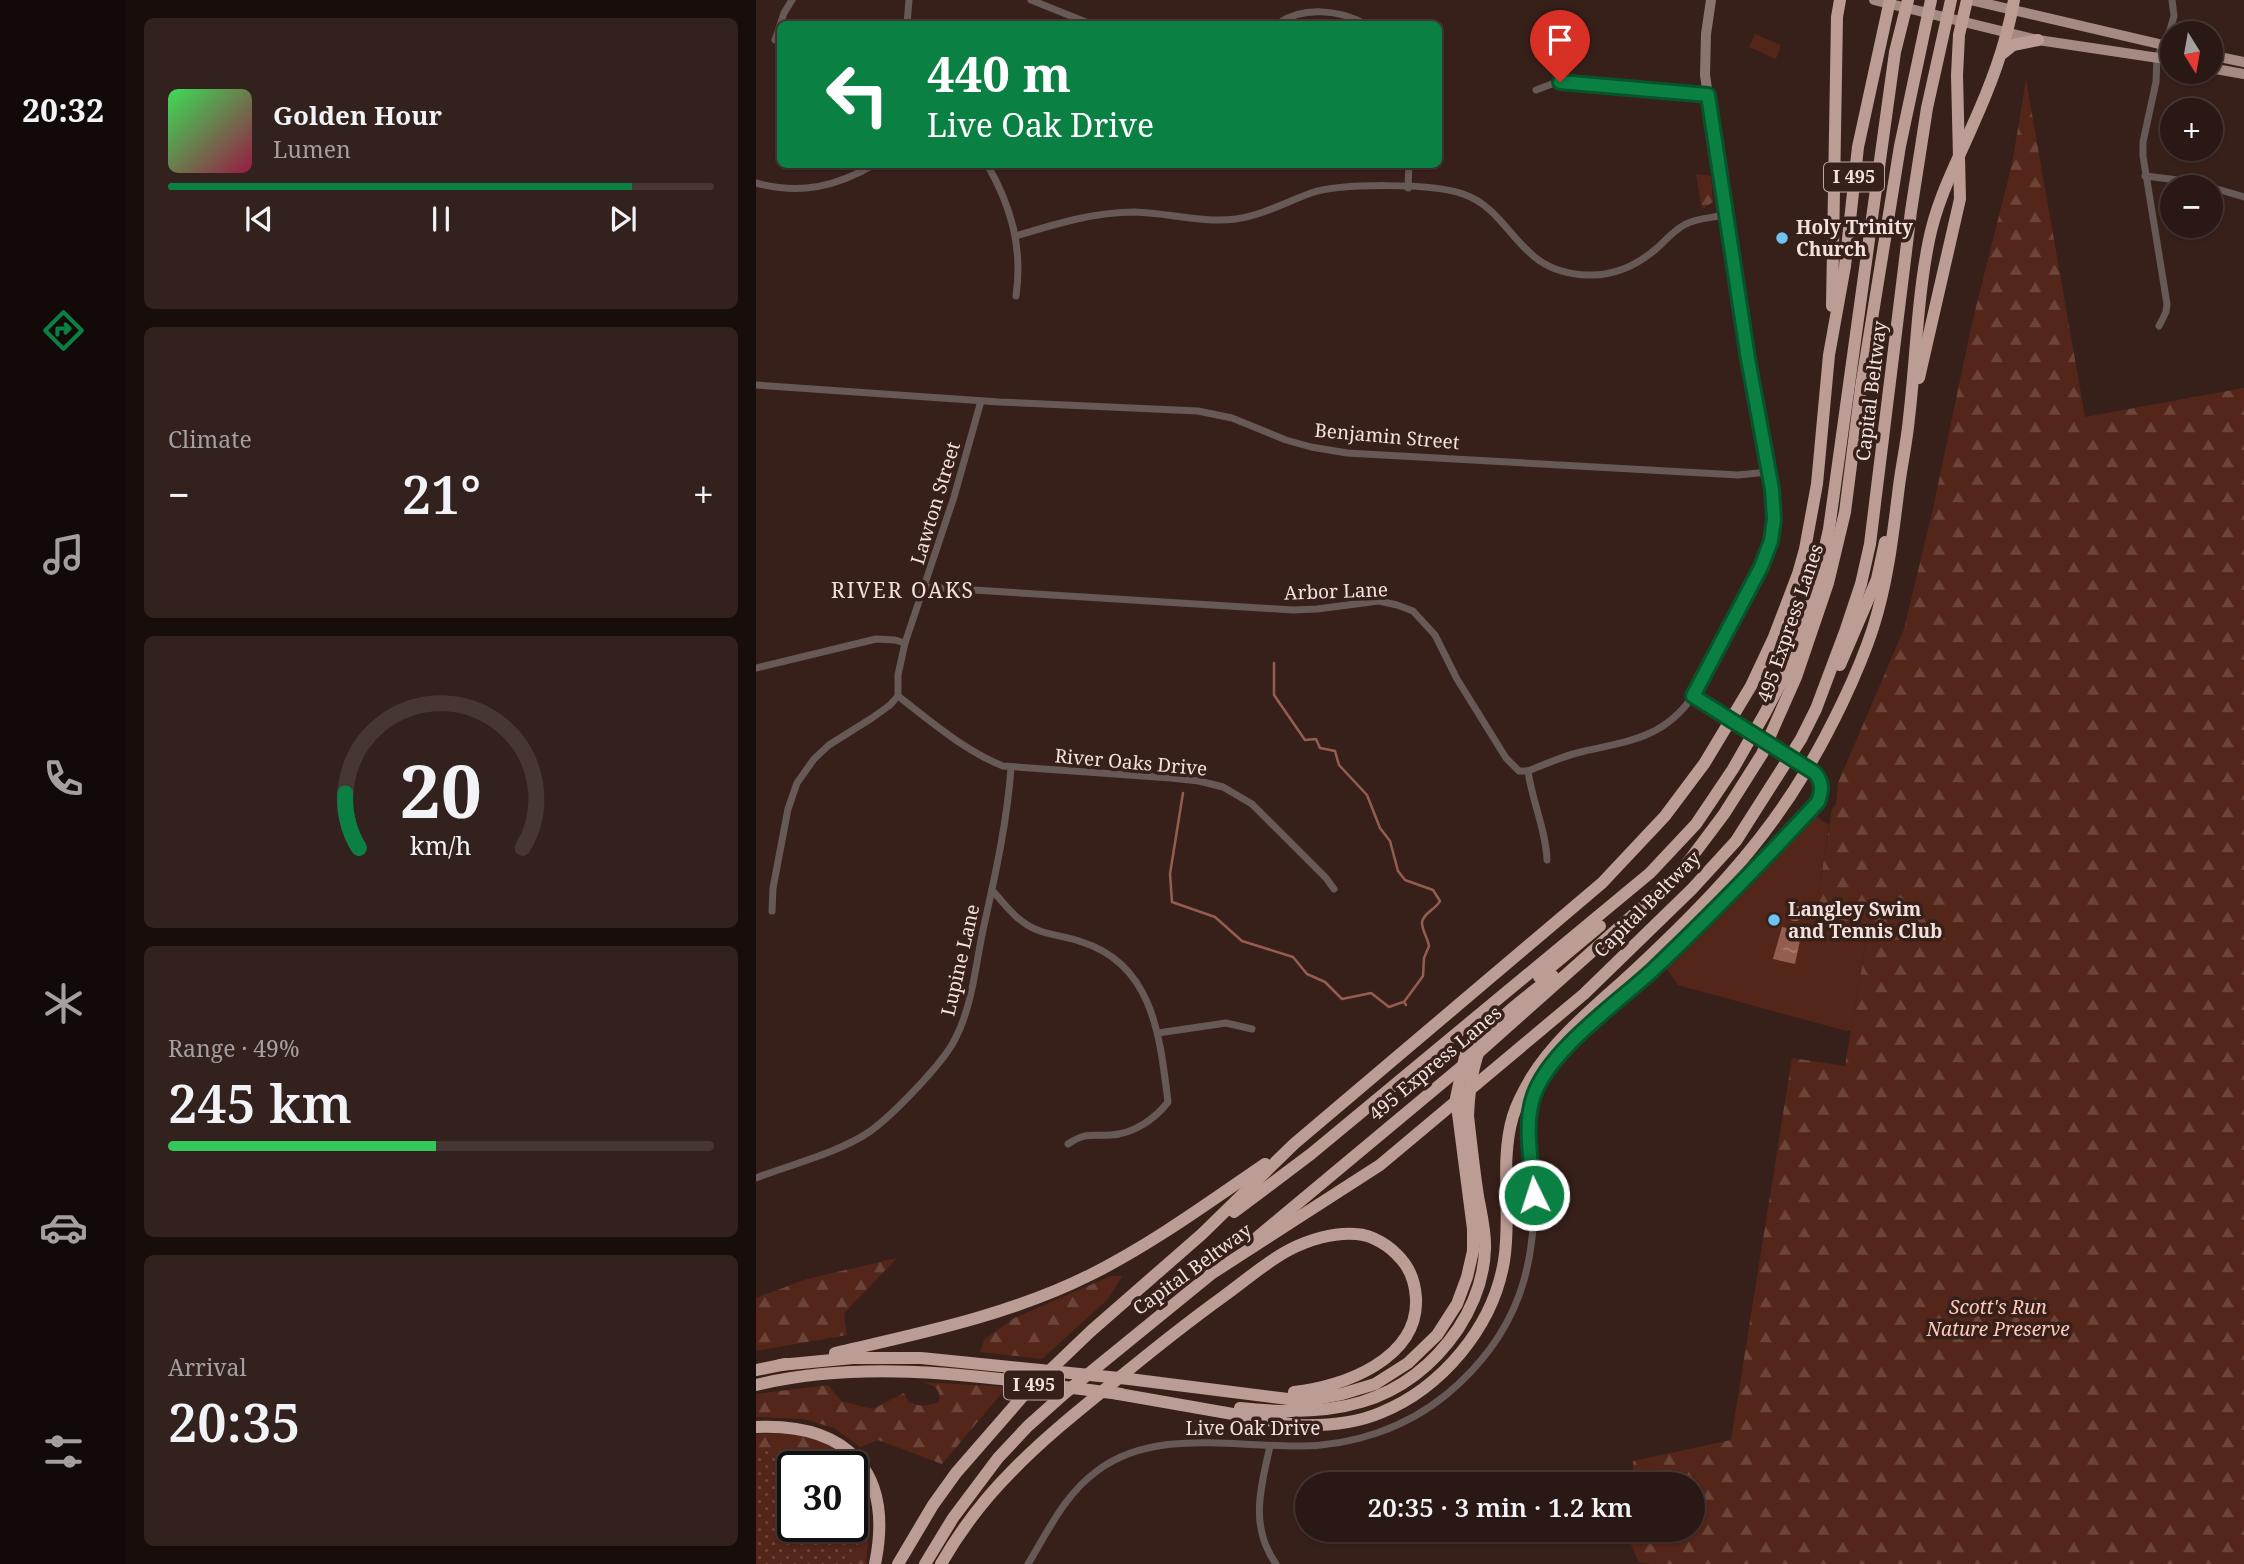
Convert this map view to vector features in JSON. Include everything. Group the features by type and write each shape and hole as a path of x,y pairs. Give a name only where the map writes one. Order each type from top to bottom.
{"highway":[{"path":"1831,0 1837,18"},
{"path":"1829,355 1839,0"},
{"name":"Capital Beltway","path":"898,1564 933,1505 956,1473 1023,1396 1091,1331 1202,1234 1294,1144 1602,883 1665,816 1704,764 1762,662 1782,620 1798,574 1811,522 1829,355 1844,266 1858,147 1890,0"},
{"name":"495 Express Lanes","path":"1202,1234 1311,1154 1650,873 1696,824 1733,769 1787,671 1818,578 1838,475 1851,362 1895,52 1908,0"},
{"name":"495 Express Lanes","path":"1211,1274 1478,1053 1679,874 1724,814 1762,754 1796,677 1828,583 1845,512 1861,387 1900,146 1931,0"},
{"name":"Capital Beltway","path":"925,1564 973,1488 1028,1426 1104,1360 1211,1274 1380,1165 1584,994 1692,889 1736,841 1775,783 1816,709 1857,596 1870,544 1911,211 1927,108 1951,0"},
{"path":"1909,419 1960,199 1957,75 1959,35 1968,0"},
{"path":"1113,1393 1215,1409 1261,1420 1320,1426 1360,1420 1401,1403 1433,1380 1458,1355 1482,1324 1500,1277 1506,1245 1506,1163 1511,1121 1534,1072 1564,1037 1739,866 1804,774 1851,683 1872,630 1891,552 1929,239 1944,186 1972,129 2001,57 2013,5"},
{"path":"2001,57 2013,45 2038,40"},
{"path":"1816,709 1844,658 1877,579 1900,482"},
{"path":"756,1385 823,1373 866,1370 922,1371 1298,1413 1330,1410 1364,1402 1399,1386 1424,1369 1445,1348 1464,1321 1482,1273 1485,1248 1456,1098 1466,1052 1509,1002 1598,928 1650,873"},
{"path":"1129,1379 1288,1399 1316,1399 1375,1384 1408,1363 1437,1335 1457,1304 1473,1251 1468,1099 1482,1033 1679,874"},
{"path":"756,1370 953,1325 1087,1277 1161,1236 1294,1144"},
{"path":"780,1365 887,1357 998,1366 1129,1379 1289,1393 1332,1386 1372,1367 1391,1353 1411,1326 1416,1304 1412,1277 1405,1264 1393,1250 1376,1239 1356,1234 1331,1236 1288,1251 1191,1319 1042,1441 987,1500 941,1564"},
{"path":"756,1427 811,1430 836,1440 859,1461 871,1482 878,1510 878,1549 875,1564"}],"main road":[{"path":"1874,0 2008,34 2160,58"},
{"path":"1968,0 1989,5 2013,5 2160,44"},
{"path":"2223,58 2244,62"},
{"path":"2223,70 2244,74"}],"street":[{"path":"781,21 792,0"},
{"path":"907,21 909,0"},
{"path":"1031,0 1084,21"},
{"path":"1547,860 1528,771 1584,751 1640,738 1668,724 1684,710 1769,550 1774,519 1769,471 1725,215 1708,95 1704,55 1712,0"},
{"path":"2172,0 2173,21"},
{"path":"1283,21 1292,16 1320,13 1358,21"},
{"path":"775,40 777,34"},
{"path":"2160,54 2157,57 2156,82 2143,142 2167,304 2160,326"},
{"path":"1536,90 1550,83 1560,82 1708,95"},
{"path":"756,183 792,190 822,188 852,178 869,168"},
{"path":"989,168 1004,198 1016,236 1019,265 1016,296"},
{"path":"1408,188 1409,168"},
{"path":"2146,176 2160,178"},
{"path":"1016,236 1100,215 1138,212 1205,220 1238,219 1266,212 1326,189 1358,185 1408,188 1453,191 1476,200 1494,215 1530,254 1552,267 1578,274 1605,274 1630,266 1692,221 1725,215"},
{"path":"2223,191 2244,197"},
{"name":"Benjamin Street","path":"756,385 981,401 1176,409 1233,418 1311,447 1347,453 1738,475 1769,471"},
{"name":"Lawton Street","path":"898,696 898,674 905,643 925,587 981,401"},
{"name":"Arbor Lane","path":"925,587 1293,610 1342,607 1379,601 1398,605 1413,611 1430,628 1457,679 1506,758 1519,771 1528,771"},
{"path":"756,668 876,639 905,643"},
{"path":"772,911 773,888 788,809 797,783 814,759 829,745 872,718 898,696 915,711 982,756 1011,768 1008,805 992,890 1025,924 1083,942 1120,964 1139,984 1158,1033 1168,1101 1159,1113 1126,1133 1088,1134 1068,1144"},
{"name":"Live Oak Drive","path":"1028,1564 1076,1489 1117,1458 1167,1444 1270,1446 1334,1444 1360,1438 1398,1424 1446,1395 1479,1362 1503,1329 1512,1311 1530,1259 1535,1214 1530,1107 1542,1079 1558,1057 1711,914 1818,802 1822,789 1815,773 1693,696"},
{"name":"River Oaks Drive","path":"1011,768 1171,778 1223,787 1252,804 1334,889"},
{"name":"Lupine Lane","path":"756,1178 863,1136 884,1120 937,1066 953,1043 964,1017 992,890"},
{"path":"1158,1033 1226,1023 1252,1029"},
{"path":"1270,1446 1259,1500 1258,1521 1266,1548 1276,1564"}],"green space":[{"path":"1755,34 1781,45 1776,59 1749,47"},
{"name":"Scott's Run Nature Preserve","path":"2026,80 2085,417 2244,388 2244,1564 1639,1562 1630,1542 1705,1542 1705,1472 1633,1472 1633,1461 1731,1440 1792,1058 1845,1066 1869,925 1815,915 1832,809 1836,805 1838,783 1904,629 1932,513 1973,319 2012,164"},
{"path":"1696,174 1711,176 1713,202 1702,209"},
{"name":"Langley Swim and Tennis Club","path":"1812,814 1829,825 1815,915 1869,924 1851,1030 1846,1031 1678,985 1662,962"},
{"path":"897,1258 844,1313 847,1335 756,1351 756,1298 807,1279"},
{"path":"1111,1276 1122,1276 1108,1299 1042,1359 980,1352 984,1340 1014,1318"},
{"path":"922,1382 1007,1387 942,1464 878,1440 860,1447 834,1428 804,1419 756,1417 756,1394 828,1385 841,1401 873,1409 904,1393 908,1402 916,1405 939,1402 936,1388"},
{"path":"756,1434 801,1436 838,1451 777,1451 777,1542 868,1542 866,1564 756,1564"},
{"path":"756,1448 782,1451 777,1451 777,1542 859,1543 854,1564 756,1564"}],"water":[{"path":"1795,905 1803,913 1795,921 1787,913"},
{"path":"1782,927 1802,931 1795,964 1773,959"}],"waterway":[{"path":"1274,663 1274,695 1305,740 1316,739 1320,748 1335,751 1339,765 1367,795 1380,828 1390,841 1398,871 1405,880 1433,890 1440,901 1422,923 1429,946 1424,958 1423,976 1404,1002 1406,1005"},
{"path":"1183,793 1170,874 1172,902 1215,917 1242,941 1293,957 1307,974 1325,982 1342,999 1371,993 1389,1007 1403,1002"}],"place":[{"name":"Holy Trinity Church","path":"1782,238"},
{"name":"Langley Swim and Tennis Club","path":"1774,920"}],"district":[{"name":"RIVER OAKS","path":"903,591"}],"route":[{"path":"1534,1195 1530,1107 1549,1068 1573,1042 1651,972 1731,894 1818,802 1822,789 1815,773 1693,696 1769,550 1774,519 1772,489 1748,359 1708,95 1560,82"}]}
